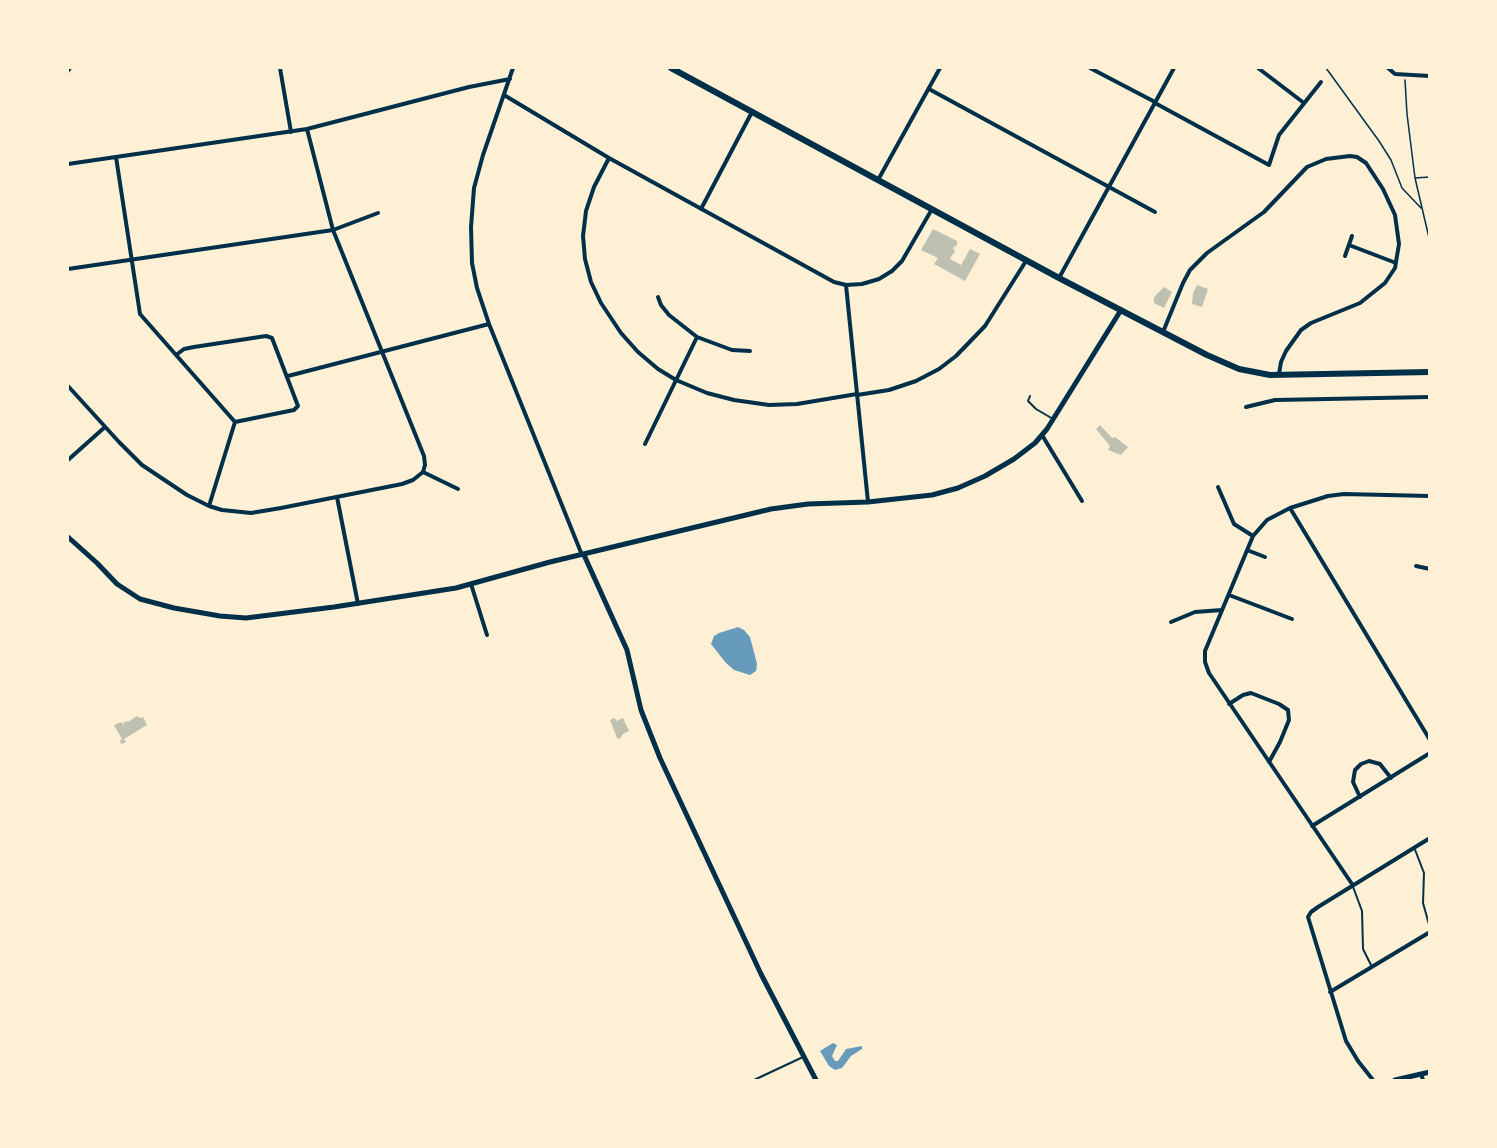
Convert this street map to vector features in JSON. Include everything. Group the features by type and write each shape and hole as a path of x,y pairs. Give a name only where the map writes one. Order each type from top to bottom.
{"main road":[{"path":"671,68 753,110 1026,261 1239,369 1261,374 1430,372"}],"street":[{"path":"280,68 291,132"},
{"path":"513,68 483,155 472,200 472,263 477,288 489,324 583,556 627,650 641,710 660,758 734,919 816,1080"},
{"path":"878,180 940,68"},
{"path":"1090,68 1269,165 1280,135 1321,82"},
{"path":"1059,278 1174,68"},
{"path":"1258,68 1304,103"},
{"path":"1388,68 1395,74 1430,76"},
{"path":"68,164 307,129 486,83 510,79"},
{"path":"929,88 1155,212"},
{"path":"504,95 609,158 827,279 846,285 871,282 894,270 902,261 932,209"},
{"path":"701,209 753,110"},
{"path":"68,386 131,454 155,475 177,490 209,506 235,512 257,512 402,484 413,480 423,472 424,456 333,230 307,129"},
{"path":"116,156 140,314 235,422"},
{"path":"1163,332 1183,283 1194,265 1213,248 1264,212 1303,170 1322,160 1352,156 1359,158 1366,163 1383,189 1395,215 1399,244 1392,274 1369,297 1355,306 1311,323 1301,330 1286,351 1279,374"},
{"path":"609,158 592,192 585,218 584,245 589,274 601,303 621,333 644,358 676,380 717,396 769,405 807,403 889,390 916,381 939,369 956,356 985,326 1026,261"},
{"path":"68,269 333,230 378,213"},
{"path":"1345,256 1352,236"},
{"path":"1349,245 1396,263"},
{"path":"846,285 868,502"},
{"path":"658,297 672,319 697,337 732,350 750,351"},
{"path":"68,537 133,596 157,605 238,618 358,604 471,584 550,562 583,556 771,509 921,496 958,488 1009,463 1028,450 1053,419 1121,310"},
{"path":"288,376 489,324"},
{"path":"176,355 188,348 268,336 273,339 298,403 296,409 235,422"},
{"path":"645,444 697,337"},
{"path":"1246,407 1275,400 1430,397"},
{"path":"209,506 235,422"},
{"path":"68,460 105,427"},
{"path":"1042,435 1082,501"},
{"path":"423,472 458,489"},
{"path":"1218,487 1234,524 1253,536"},
{"path":"1352,884 1207,670 1205,651 1253,536 1267,520 1290,508 1319,498 1344,495 1430,496"},
{"path":"337,497 358,604"},
{"path":"1290,508 1430,740"},
{"path":"1247,550 1265,557"},
{"path":"1416,566 1430,569"},
{"path":"471,584 487,635"},
{"path":"1229,595 1292,619"},
{"path":"1171,621 1196,612 1222,610"},
{"path":"1229,704 1251,693 1288,710 1289,720 1269,762"},
{"path":"1312,826 1430,753"},
{"path":"1360,797 1353,782 1355,770 1361,764 1369,762 1380,764 1391,778"},
{"path":"1373,1080 1348,1045 1308,917 1313,910 1352,884 1430,838"},
{"path":"1330,992 1430,930"},
{"path":"1395,1080 1422,1077 1430,1072"}],"lane":[{"path":"1030,396 1028,401 1036,409 1053,419"},
{"path":"1414,847 1424,873 1423,903 1430,930"},
{"path":"1352,884 1362,911 1363,949 1372,967"},
{"path":"754,1080 804,1057"}],"path":[{"path":"1326,68 1379,141 1391,160 1402,188 1422,209"},
{"path":"1405,81 1415,178 1430,242"},
{"path":"1415,178 1430,177"}],"water":[{"path":"738,627 750,637 757,664 756,671 750,675 734,670 711,644 714,636"},
{"path":"833,1043 837,1045 832,1056 835,1061 838,1061 846,1049 862,1046 862,1049 851,1056 842,1068 835,1070 829,1066 820,1051"}],"building":[{"path":"933,229 957,241 957,245 953,248 955,252 950,259 961,265 970,249 980,254 965,281 934,264 938,258 921,250"},
{"path":"1197,285 1208,289 1202,307 1192,304 1193,293"},
{"path":"1164,287 1172,292 1164,308 1154,303 1154,297"},
{"path":"1100,425 1112,438 1115,437 1128,447 1121,455 1108,450 1110,446 1096,429"},
{"path":"137,716 143,717 147,725 124,739 126,742 121,744 122,739 114,725 121,722 125,727 123,723"},
{"path":"615,718 616,721 623,718 629,731 620,739 617,738 610,720"}]}
